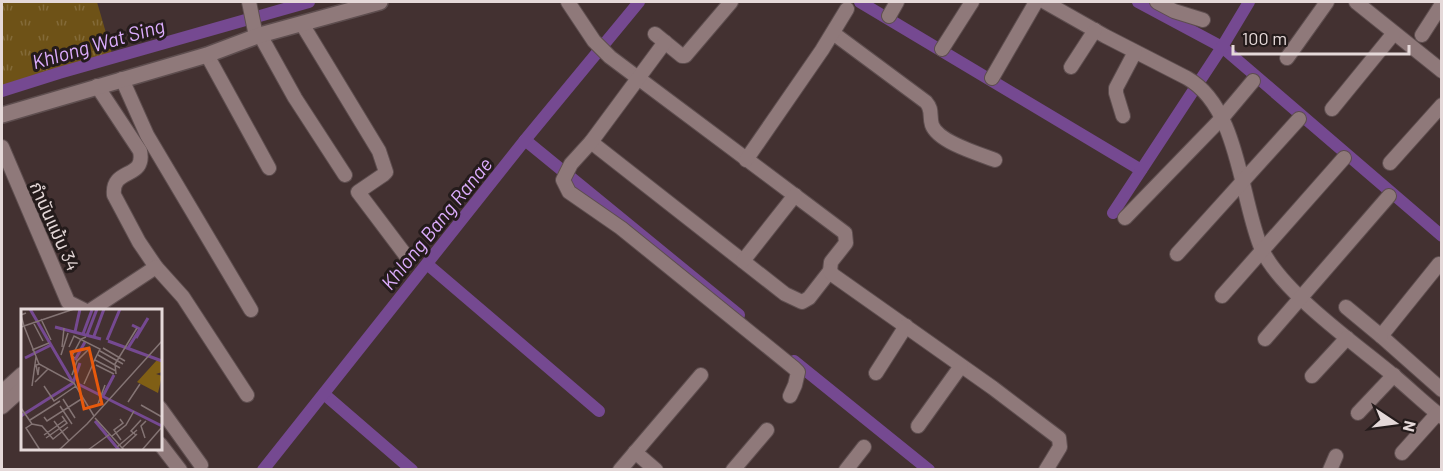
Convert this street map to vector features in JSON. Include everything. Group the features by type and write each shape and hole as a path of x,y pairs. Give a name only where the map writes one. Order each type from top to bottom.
{"street":[{"path":"2,115 207,55 255,16 302,24 380,2"},
{"path":"731,2 685,56 660,38 637,78 591,142 571,164 563,180 569,192 621,228 794,368 798,372 790,396"},
{"path":"889,16 897,2"},
{"path":"942,49 972,2"},
{"path":"992,78 1036,2"},
{"path":"1045,2 1200,85 1213,99 1244,182 1267,259 1301,297 1439,415 1402,453"},
{"path":"1157,2 1177,6 1203,20"},
{"path":"1287,58 1327,2"},
{"path":"1356,2 1442,71"},
{"path":"574,3 594,41 610,57 844,233 846,243 831,262 830,271 809,298 802,302 785,294 591,142"},
{"path":"1422,34 1442,4"},
{"path":"746,160 834,33 846,9"},
{"path":"255,16 295,98 345,175"},
{"path":"302,24 386,167 387,172 358,192 407,257"},
{"path":"1071,67 1095,30"},
{"path":"834,33 926,102 930,107 932,124 939,135 995,160"},
{"path":"1332,109 1394,33"},
{"path":"1123,116 1116,88 1135,52"},
{"path":"207,55 269,168"},
{"path":"122,79 147,135 251,310"},
{"path":"1125,218 1222,118 1253,81"},
{"path":"97,86 140,152 140,164 136,170 120,177 115,182 114,195 139,242 156,267 183,297 247,395"},
{"path":"1390,163 1442,105"},
{"path":"1177,254 1299,119"},
{"name":"กำนันแม้น 34","path":"2,147 68,302 82,309"},
{"path":"1222,296 1344,158"},
{"path":"743,261 795,195"},
{"path":"1265,339 1389,196"},
{"path":"1381,336 1438,264"},
{"path":"93,309 156,267"},
{"path":"830,271 1059,438 1060,447 1046,470"},
{"path":"1346,307 1442,390"},
{"path":"876,373 906,326"},
{"path":"1312,376 1347,338"},
{"path":"918,426 962,366"},
{"path":"2,392 21,375"},
{"path":"620,470 701,375"},
{"path":"1358,413 1394,375"},
{"path":"2,407 21,390"},
{"path":"162,411 201,465"},
{"path":"733,470 767,430"},
{"path":"162,447 180,470"},
{"path":"846,470 864,447"},
{"path":"635,452 656,470"},
{"path":"1330,470 1336,456"}],"green space":[{"path":"2,2 97,2 113,57 2,90"}],"waterway":[{"name":"Khlong Wat Sing","path":"2,91 309,2"},
{"name":"Khlong Bang Ranae","path":"263,470 525,140 639,2"},
{"path":"860,2 1141,170"},
{"path":"1138,2 1222,47 1442,236"},
{"path":"1113,213 1249,2"},
{"path":"525,140 739,315"},
{"path":"427,264 599,411"},
{"path":"794,361 929,470"},
{"path":"324,394 412,470"}]}
